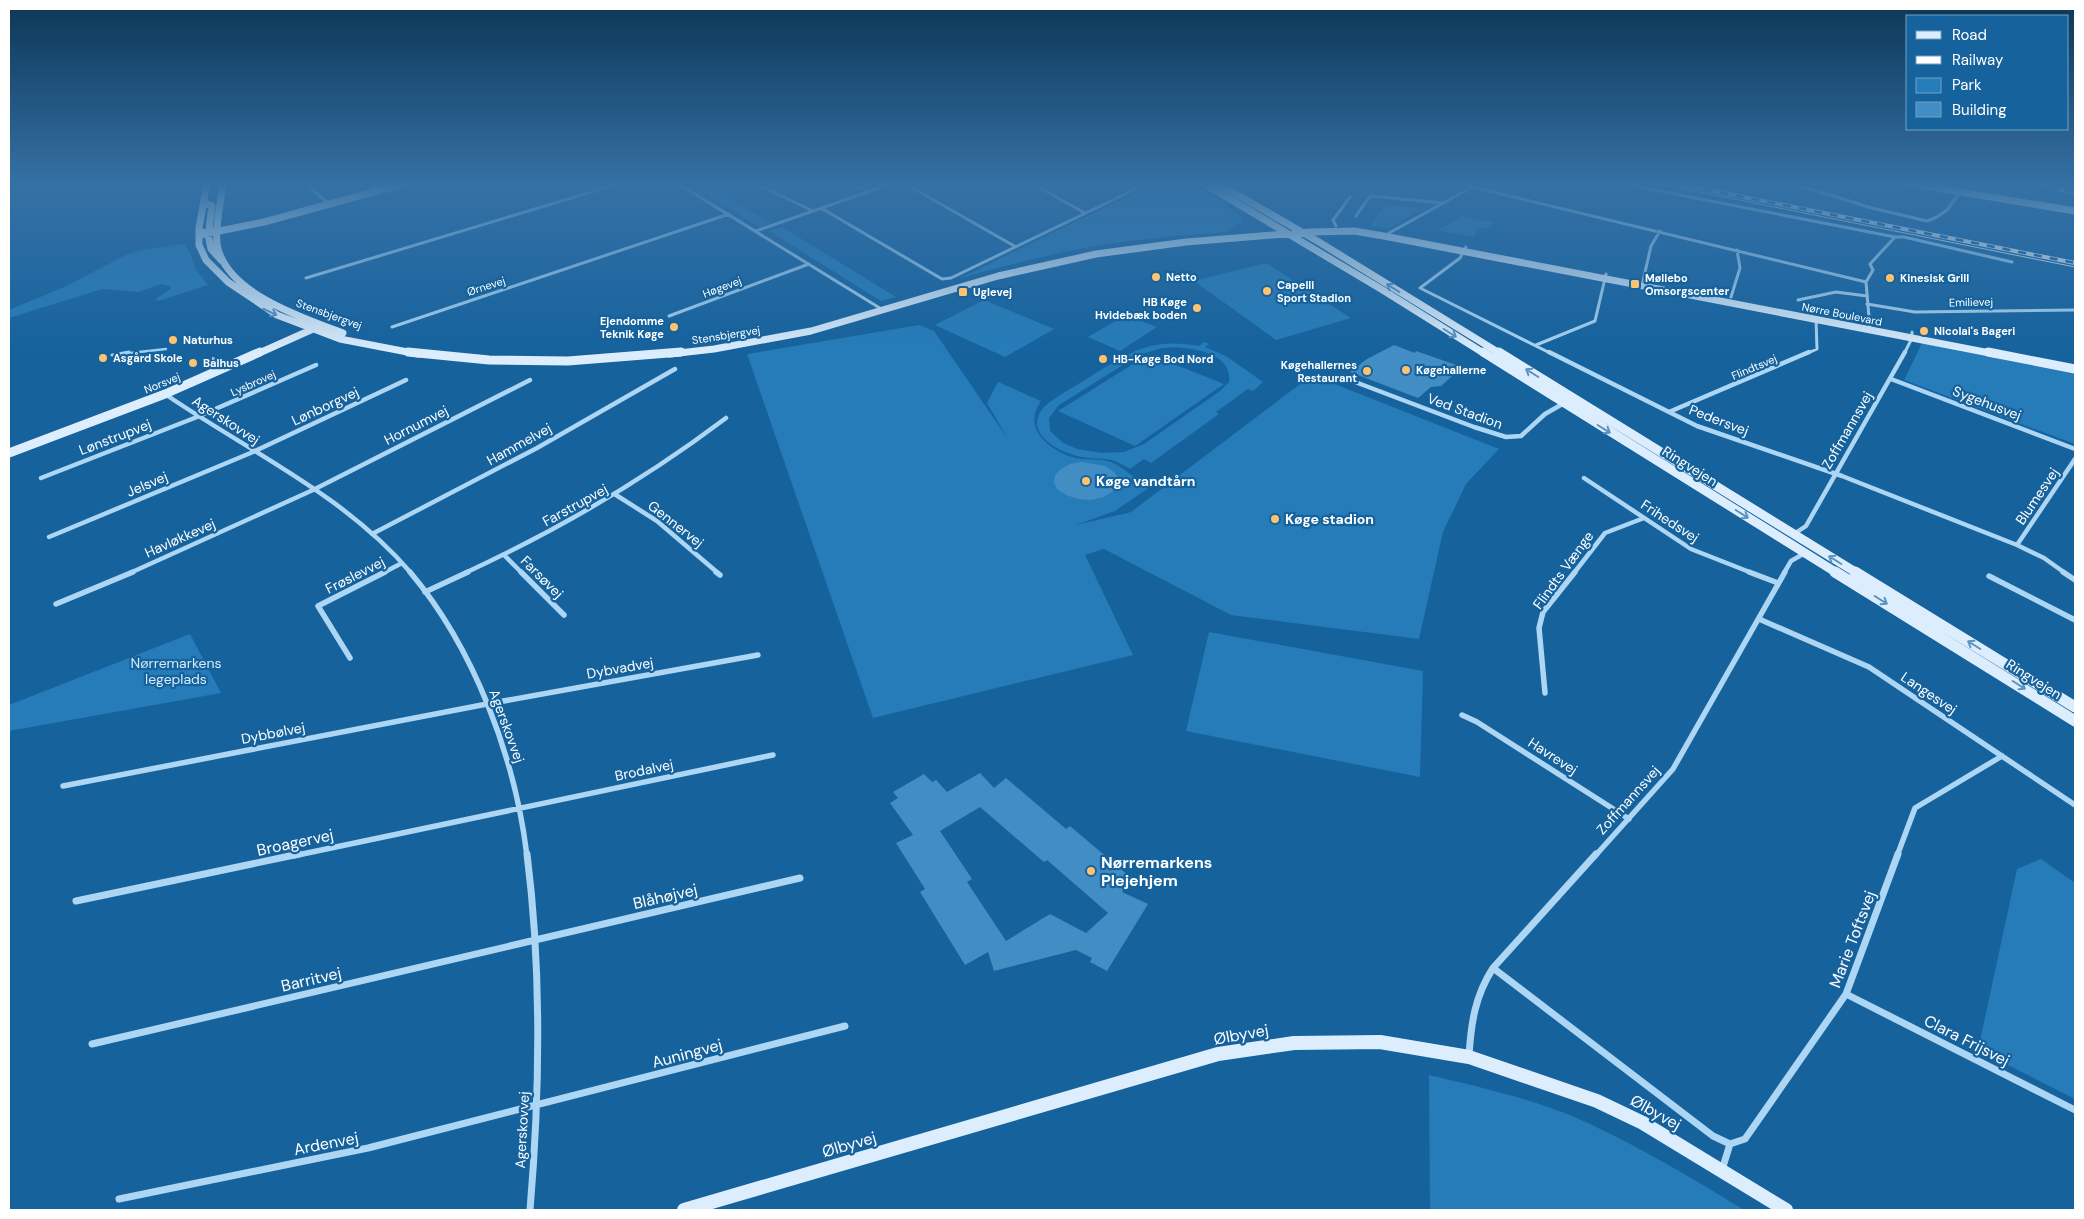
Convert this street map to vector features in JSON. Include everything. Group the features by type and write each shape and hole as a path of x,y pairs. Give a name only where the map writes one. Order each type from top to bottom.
{"street":[{"name":"Stensbjergvej","path":"199,240 203,256 247,299 266,311 310,330 360,342 426,354 532,361 576,361 634,358 724,348 784,337 1014,268 1064,256 1129,245 1196,240"},
{"name":"Stensbjergvej","path":"209,240 214,255 225,263"},
{"name":"Stensbjergvej","path":"218,240 219,252 232,272 258,295 278,307 352,336 431,350 534,357 636,354 774,335 882,309"},
{"path":"306,278 432,240"},
{"name":"Ørnevej","path":"392,326 651,240"},
{"path":"770,240 882,309"},
{"path":"874,240 935,276 944,279 951,278 1030,240"},
{"path":"1004,240 1016,247"},
{"name":"Ringvejen","path":"1297,240 2075,720"},
{"name":"Ringvejen","path":"1314,240 2075,707"},
{"name":"Nørre Boulevard","path":"1415,240 1816,319 1869,327"},
{"path":"1642,281 1651,246 1655,240"},
{"path":"1694,240 1866,282"},
{"path":"1869,327 1866,282 1873,270 1870,264 1892,240"},
{"path":"1915,240 2012,262"},
{"name":"Pedersvej","path":"1465,249 1460,258 1420,288 1697,426 1836,474 2017,545 2044,558 2075,580"},
{"path":"1731,297 1740,268 1737,250"},
{"name":"Høgevej","path":"670,316 809,264"},
{"path":"1536,345 1595,321 1605,276"},
{"name":"Nørre Boulevard","path":"1605,276 1731,297 1912,335 2075,362"},
{"path":"1798,300 1836,292 1866,296"},
{"name":"Emilievej","path":"1867,304 1915,312 2075,310"},
{"name":"Flindtsvej","path":"1669,412 1817,349 1816,319"},
{"name":"Norsvej","path":"9,453 165,394 321,325"},
{"name":"Nørre Boulevard","path":"1912,335 2075,369"},
{"name":"Zoffmannsvej","path":"1794,534 1806,526 1891,379 1912,335"},
{"name":"Lysbrovej","path":"197,417 316,365"},
{"name":"Hammelvej","path":"372,534 537,448 675,368"},
{"name":"Ved Stadion","path":"1342,377 1474,427 1506,437 1521,436 1545,414 1573,399"},
{"name":"Sygehusvej","path":"1891,379 2075,449"},
{"name":"Lønborgvej","path":"253,452 406,380"},
{"name":"Hornumvej","path":"313,490 530,380"},
{"name":"Agerskovvej","path":"165,394 197,417 313,490 347,513 372,534 402,563 425,592 452,632 471,666 505,749 520,809 530,866 536,940 537,1106 530,1210"},
{"name":"Lønstrupvej","path":"41,478 197,417"},
{"name":"Farstrupvej","path":"425,592 504,556 616,495 696,442 726,418"},
{"name":"Jelsvej","path":"49,537 253,452"},
{"name":"Blumesvej","path":"2017,545 2075,459"},
{"name":"Frihedsvej","path":"1584,478 1691,549 1778,583"},
{"name":"Havløkkevej","path":"56,604 163,559 313,490"},
{"name":"Gennervej","path":"616,495 657,521 720,575"},
{"name":"Flindts Vænge","path":"1545,693 1539,628 1543,612 1605,533 1644,518"},
{"name":"Zoffmannsvej","path":"1469,1057 1474,1004 1481,984 1493,968 1673,769 1791,561 1805,553"},
{"name":"Farsøvej","path":"504,556 564,615"},
{"name":"Frøslevvej","path":"350,658 318,606 402,563"},
{"path":"2066,572 2075,572"},
{"path":"1989,576 2075,620"},
{"name":"Langesvej","path":"1759,619 1869,667 2075,805"},
{"name":"Dybvadvej","path":"487,704 758,655"},
{"name":"Dybbølvej","path":"63,786 487,704"},
{"name":"Havrevej","path":"1462,715 1477,722 1629,819"},
{"name":"Brodalvej","path":"520,809 773,756"},
{"name":"Marie Toftsvej","path":"1730,1144 1745,1140 1846,994 1915,808 2002,756"},
{"name":"Broagervej","path":"76,901 520,809"},
{"name":"Blåhøjvej","path":"536,940 800,878"},
{"name":"Barritvej","path":"92,1044 536,940"},
{"path":"1493,968 1713,1136 1730,1144 1722,1171"},
{"name":"Clara Frijsvej","path":"1846,994 2075,1110"},
{"name":"Auningvej","path":"537,1106 845,1026"},
{"name":"Ølbyvej","path":"684,1210 1218,1054 1294,1042 1380,1042 1469,1057 1597,1101 1643,1123 1786,1210"},
{"name":"Ardenvej","path":"119,1198 368,1148 537,1106"}],"green space":[{"path":"783,240 803,240 896,297 881,301"},
{"path":"1038,240 1139,240 1089,247 1033,259 958,279"},
{"path":"185,244 195,268 208,285 158,301 155,299 171,289 170,286 161,284 138,292 102,289 9,318 9,310 64,287 128,254 141,250"},
{"path":"1266,263 1351,318 1276,340 1194,281"},
{"path":"984,300 1054,329 1005,357 935,325"},
{"path":"1126,315 1157,327 1120,351 1088,337"},
{"name":"Køge stadion","path":"919,325 934,331 1008,439 987,403 998,382 1041,401 1034,420 1036,428 1046,443 1054,449 1072,457 1111,462 1150,487 1115,511 1076,525 1131,512 1312,375 1499,449 1466,484 1443,532 1419,639 1231,615 1104,549 1085,555 1133,655 873,718 747,354"},
{"path":"1204,342 1209,344 1205,347 1226,356 1263,382 1253,391 1248,389 1216,412 1219,414 1151,463 1144,459 1130,469 1112,460 1085,458 1062,451 1053,446 1040,432 1037,424 1039,415 1045,406 1115,361 1140,349 1152,346 1181,344 1199,346","holes":["1162,348 1194,349 1215,357 1223,363 1228,371 1229,382 1220,391 1144,444 1124,452 1102,453 1077,449 1063,443 1050,431 1049,418 1059,405 1139,355"]},
{"path":"1922,343 2075,372 2075,444 1904,380"},
{"path":"1149,354 1224,384 1135,446 1058,411"},
{"path":"1209,632 1423,671 1420,777 1186,731"},
{"name":"Nørremarkens legeplads","path":"190,634 221,693 9,731 9,705"},
{"path":"2041,859 2075,883 2075,1099 1978,1050 2017,869"},
{"path":"1429,1075 1534,1102 1574,1117 1651,1155 1744,1210 1430,1210"}],"building":[{"name":"Køgehallerne","path":"1394,345 1462,367 1441,386 1431,387 1418,398 1350,372 1367,359"},
{"name":"Køge vandtårn","path":"1082,462 1105,466 1114,472 1118,478 1117,486 1112,492 1103,497 1091,500 1078,499 1058,490 1054,483 1055,475 1070,464"},
{"name":"Nørremarkens Plejehjem","path":"980,773 994,788 1006,778 1066,829 1070,826 1135,881 1122,892 1148,904 1107,971 1090,962 1092,958 1076,950 994,971 988,952 965,965 920,892 925,889 896,843 913,835 890,803 898,798 893,792 924,774 932,782 936,780 947,792","holes":["980,807 1044,862 1047,860 1108,913 1086,933 1050,914 1006,941 967,882 972,879 940,831"]}],"waterway":[{"path":"121,354 166,349"},
{"path":"112,355 129,352"}],"tram line":[{"path":"1939,240 2075,267"}],"railway":[{"path":"1959,240 2075,263"}],"place":[{"name":"Netto","path":"1156,277"},
{"name":"Kinesisk Grill","path":"1890,278"},
{"name":"Møllebo Omsorgscenter","path":"1635,284"},
{"name":"Capelli Sport Stadion","path":"1267,291"},
{"name":"Uglevej","path":"963,292"},
{"name":"HB Køge Hvidebæk boden","path":"1197,308"},
{"name":"Ejendomme Teknik Køge","path":"674,327"},
{"name":"Nicolai's Bageri","path":"1924,331"},
{"name":"Naturhus","path":"173,340"},
{"name":"Asgård Skole","path":"103,358"},
{"name":"HB-Køge Bod Nord","path":"1103,359"},
{"name":"Bålhus","path":"193,363"},
{"name":"Køgehallerne","path":"1406,370"},
{"name":"Køgehallernes Restaurant","path":"1367,371"},
{"name":"Køge vandtårn","path":"1086,481"},
{"name":"Køge stadion","path":"1275,519"},
{"name":"Nørremarkens Plejehjem","path":"1091,871"}]}
